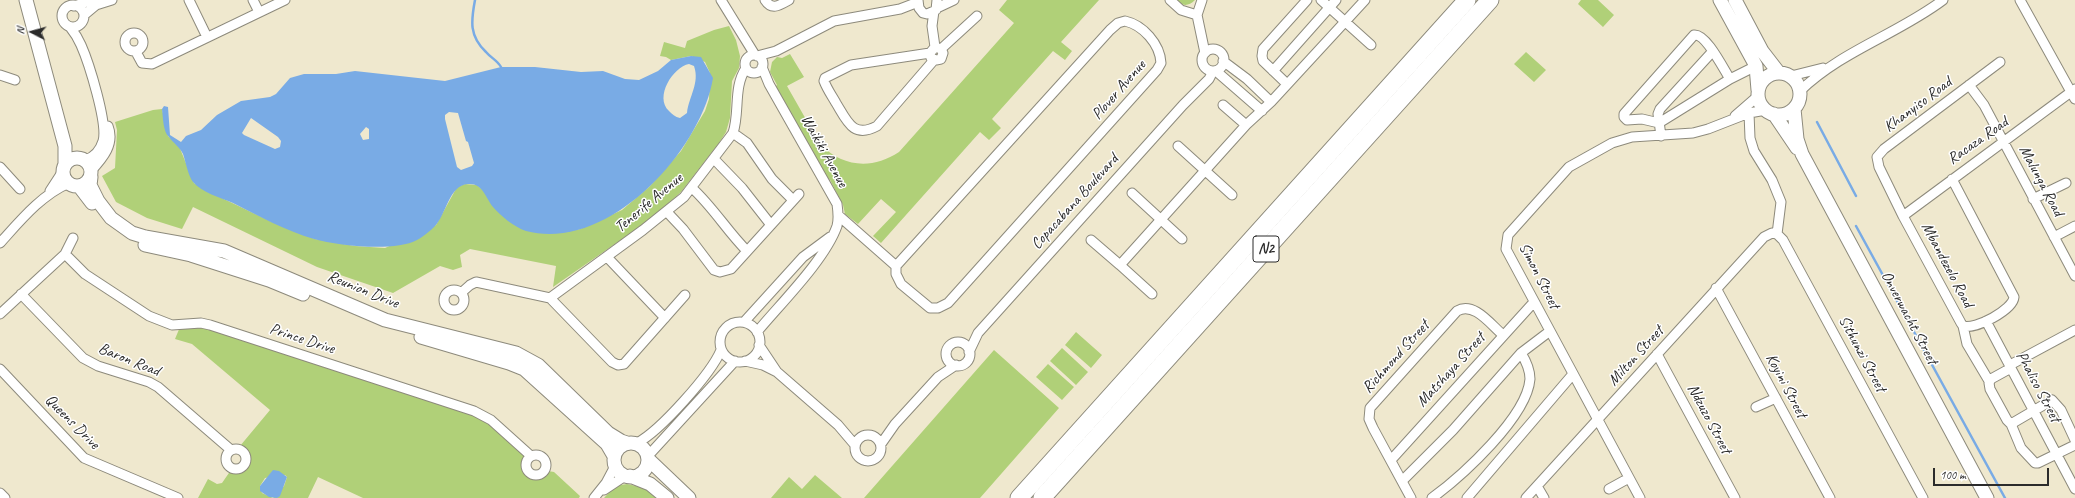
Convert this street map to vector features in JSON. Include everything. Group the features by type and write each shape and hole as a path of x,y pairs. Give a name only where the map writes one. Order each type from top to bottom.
{"highway":[{"name":"N2","path":"1019,498 1467,0"},
{"name":"N2","path":"1042,498 1490,0"}],"street":[{"path":"26,0 65,146 64,176 74,185"},
{"path":"0,243 18,223 55,189 84,184 87,166 101,147 104,133 104,120 81,44 70,27 64,22 62,16 68,7 92,0"},
{"path":"70,27 76,27 96,5 111,0"},
{"path":"188,0 208,37"},
{"path":"253,0 259,12"},
{"path":"136,52 142,63 152,64 285,0"},
{"name":"Waikiki Avenue","path":"721,0 743,38 755,64 769,84 837,204 838,215"},
{"path":"765,0 771,7 775,7 789,0"},
{"path":"755,64 825,24 900,9 931,9 954,0"},
{"path":"1170,0 1181,10 1196,15"},
{"path":"1202,0 1196,15 1205,53 1202,60 1211,70 1262,111"},
{"path":"1287,84 1263,61 1263,50 1307,0"},
{"path":"1321,0 1371,45"},
{"path":"1274,71 1336,0"},
{"path":"1120,265 1246,125 1271,102 1365,0"},
{"path":"1720,0 1756,66 1758,93 1762,106 1770,112 1788,113 1794,109 1798,103 1800,91 1797,83 1785,74 1762,50 1735,0"},
{"path":"1800,91 1832,65 1903,27 1943,0"},
{"path":"2020,0 2074,93"},
{"path":"900,9 918,1 931,9"},
{"path":"74,6 81,9 83,19 81,44"},
{"path":"931,9 935,52"},
{"path":"935,52 844,67 825,78 824,83 850,126 863,131 869,131 877,126 935,52 977,16"},
{"name":"Plover Avenue","path":"1126,21 1140,27 1158,47 1162,63 948,304 943,307 930,308 901,284 896,274 896,266 1118,22 1126,21"},
{"path":"1730,79 1713,51 1700,36 1694,35 1624,115 1628,120 1642,119 1659,123 1730,79 1756,66"},
{"path":"1202,36 1222,56 1223,62 1221,67 1211,70"},
{"path":"1205,53 1210,50 1216,50"},
{"path":"1661,136 1658,114 1660,109 1713,51"},
{"path":"1223,62 1247,79 1271,102"},
{"name":"Khanyiso Road","path":"1884,149 2000,62"},
{"name":"Tenerife Avenue","path":"550,298 667,212 692,188 733,133 736,124 740,84 755,64"},
{"path":"1758,93 1760,85 1768,76 1832,65"},
{"name":"Copacabana Boulevard","path":"970,352 978,333 1196,91 1211,70"},
{"path":"0,75 15,80"},
{"name":"Malunga Road","path":"1970,86 1978,94 2075,275"},
{"name":"Simon Street","path":"1731,119 1758,93"},
{"name":"Racaza Road","path":"1903,216 1952,179 2074,93"},
{"path":"1223,105 1246,125"},
{"name":"Onverwacht Street","path":"1794,109 1795,132 1802,154"},
{"name":"Simon Street","path":"1640,498 1506,249 1506,242 1510,232 1575,162 1622,139 1708,130 1731,119 1749,113 1770,112"},
{"name":"Onverwacht Street","path":"1770,112 1802,154 1987,498"},
{"path":"1749,113 1750,138 1754,151 1772,180 1780,202 1773,234"},
{"path":"667,212 683,229 714,270 720,272 731,269 796,197 772,179 747,143 733,133"},
{"path":"65,146 87,166"},
{"path":"1178,146 1232,195"},
{"name":"Mbandezelo Road","path":"1884,149 1877,157 1879,167 1903,216 1963,326 1971,327 1986,321 2009,308 2014,301 2014,297 1952,179"},
{"path":"45,197 71,159 87,166"},
{"path":"714,159 742,188 771,224"},
{"name":"Reunion Drive","path":"87,166 90,185 98,201 111,218 132,233 145,237 224,250 385,320 521,354 538,365 608,433 621,442 632,443"},
{"path":"0,167 20,189"},
{"path":"2033,199 2066,183"},
{"name":"Reunion Drive","path":"74,185 86,194 106,224 130,240 191,255 230,267 269,280 384,326 516,365 534,377 607,444 614,461"},
{"path":"692,188 705,200 723,221 733,237 747,251"},
{"path":"1132,193 1162,218 1182,239"},
{"path":"757,332 823,254 836,226 838,215"},
{"path":"838,215 896,266"},
{"path":"0,235 18,223"},
{"path":"2054,237 2075,226"},
{"name":"Milton Street","path":"1526,498 1716,288 1773,234"},
{"name":"Sithunzi Street","path":"1773,234 1783,240 1923,498"},
{"path":"744,322 803,257 831,236"},
{"path":"0,314 65,254 73,238"},
{"path":"1091,240 1152,294"},
{"name":"Prince Drive","path":"65,254 85,274 154,319 172,325 201,323 210,325 474,411 491,420 531,456"},
{"path":"607,257 665,318"},
{"path":"461,293 476,282 550,298 612,362 618,365 624,364 685,296"},
{"name":"Koyini Street","path":"1716,288 1830,498"},
{"name":"Baron Road","path":"21,294 83,358 98,366 149,382 158,387 231,450"},
{"name":"Matshaya Street","path":"1391,460 1534,302"},
{"name":"Richmond Street","path":"1412,498 1373,428 1369,414 1373,405 1457,311 1462,308 1474,309 1503,335"},
{"name":"Phaliso Street","path":"1986,321 2075,489"},
{"path":"777,372 759,345 757,332 750,324 737,322 725,328 719,340 721,350 726,357 735,362 745,361 763,365 777,372 838,425 855,445 859,457 867,461 879,456 881,444 895,424 938,377 956,365 966,362 970,352 966,346 960,342 950,346 947,351 947,358 938,377"},
{"path":"1963,326 1967,344 1989,381 1990,389 2004,417 2011,424 2022,448 2033,462 2038,463 2075,445"},
{"path":"1989,381 2011,366 2075,330"},
{"path":"1402,481 1453,430 1521,353 1550,331"},
{"name":"Copacabana Boulevard","path":"960,342 978,333"},
{"path":"745,361 756,354 759,345"},
{"path":"595,498 606,483 618,448 650,435 712,367 721,350"},
{"path":"1432,498 1444,489 1491,444 1506,428 1521,404 1528,387 1530,374 1521,353"},
{"name":"Ndzuzo Street","path":"1657,354 1736,498"},
{"path":"947,358 956,365"},
{"path":"595,498 612,483 627,476 638,475 644,470 648,458 735,362"},
{"name":"Queens Drive","path":"0,369 84,458 178,498"},
{"path":"1467,498 1573,374"},
{"path":"1756,407 1776,398"},
{"path":"2011,424 2050,400 2055,401 2075,440"},
{"path":"855,445 868,436 895,424"},
{"path":"838,425 868,436 881,444"},
{"path":"632,443 644,448 648,458 689,498"},
{"path":"614,461 618,472 650,484 667,498"},
{"path":"1609,489 1629,478"},
{"path":"1537,486 1544,498"},
{"path":"0,493 5,498"}],"green space":[{"path":"1007,0 1099,0 1061,42 1072,51 1065,60 1053,51 992,119 1001,128 989,140 980,132 881,243 873,236 896,212 881,199 858,224 845,214 843,205 830,180 828,179 775,87 777,85 770,72 772,62 777,57 782,58 790,54 804,77 787,86 820,144 829,152 848,161 858,163 878,162 899,152 1014,23 999,10"},
{"path":"1175,0 1195,0 1190,4 1185,5 1180,4"},
{"path":"1581,0 1598,0 1614,15 1603,27 1578,4"},
{"path":"729,26 736,40 740,56 739,68 732,81 730,118 726,132 719,143 681,192 651,219 553,287 556,266 470,249 460,255 462,267 453,270 440,266 393,293 317,267 193,207 182,229 147,218 116,202 102,176 115,168 117,130 115,122 153,110 162,109 168,136 179,146 194,183 205,190 272,222 315,239 355,246 385,248 436,225 457,187 465,184 477,185 484,191 493,206 559,233 580,229 622,210 649,187 681,151 705,111 709,99 710,73 705,62 691,56 671,60 660,56 664,42 685,48 687,41 714,30"},
{"path":"1526,52 1546,70 1534,82 1514,64"},
{"path":"202,326 482,418 525,456 523,466 529,475 538,477 548,471 554,472 580,496 579,498 363,498 318,477 308,498 273,498 198,498 208,479 217,484 222,483 231,470 238,471 247,466 249,459 248,455 240,446 270,410 192,344 175,339 180,327","holes":["285,475 287,477 284,486 273,498 262,493 260,486 265,478"]},
{"path":"1076,332 1102,355 1091,368 1065,345"},
{"path":"1062,348 1088,372 1076,385 1050,361"},
{"path":"994,350 1059,408 980,498 864,498"},
{"path":"1048,364 1074,387 1062,400 1036,377"},
{"path":"815,475 842,498 771,498 789,477 802,489"},
{"path":"627,484 645,488 657,498 604,498 615,486"}],"water":[{"path":"691,56 701,57 713,78 705,106 690,136 670,164 646,190 618,212 588,227 557,234 526,231 517,227 493,207 480,188 473,184 468,184 456,189 448,201 439,221 429,232 417,240 407,244 381,247 352,246 325,242 283,228 201,189 193,182 183,154 167,135 164,128 162,109 164,106 168,107 170,135 181,142 186,136 201,130 217,115 241,101 270,97 276,94 290,78 304,74 336,74 355,71 445,81 501,67 535,67 581,72 603,71 625,79 639,80 658,71 671,60","holes":["689,64 694,66 696,78 687,113 680,118 669,111 665,105 664,98 667,83 683,66","449,112 458,113 474,163 472,166 461,170 457,167 445,115","251,118 278,137 281,141 280,147 275,149 242,133","366,127 369,129 369,139 363,140 360,134"]},
{"path":"273,470 279,471 287,477 280,496 277,498 269,497 260,491 260,486"}],"waterway":[{"path":"475,0 472,21 474,34 480,46 501,67"},
{"path":"1817,122 1856,196"},
{"path":"1856,226 2005,498"}]}
